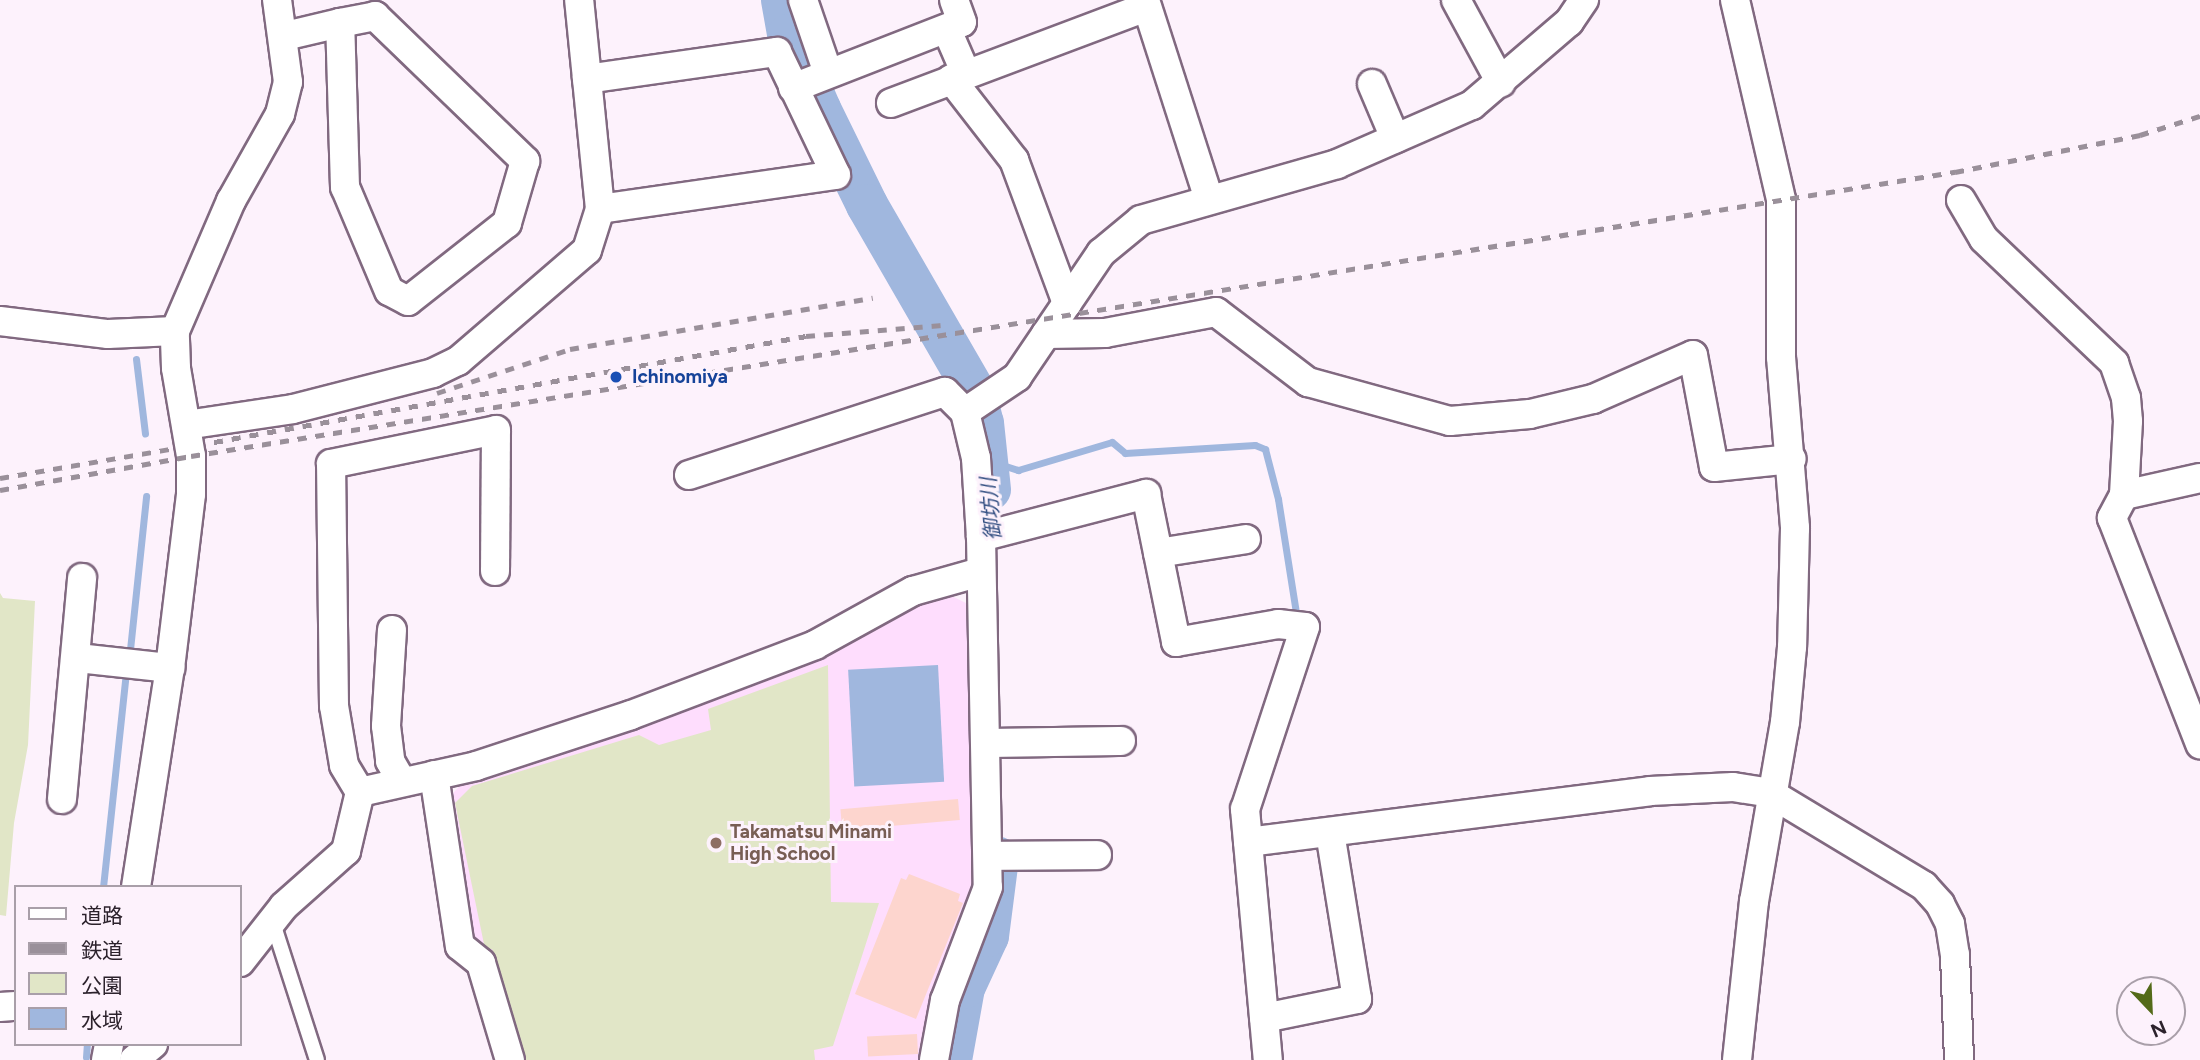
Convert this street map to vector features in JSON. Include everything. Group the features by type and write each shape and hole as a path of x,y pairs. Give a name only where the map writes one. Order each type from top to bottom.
{"street":[{"path":"136,885 170,668 191,494 186,425 176,368 176,331 231,201 279,114 288,82 285,36 278,0"},
{"path":"186,425 330,401 433,373 458,360 587,250 600,209 579,0"},
{"path":"803,0 824,74"},
{"path":"793,88 962,22 954,0"},
{"path":"1457,0 1502,83"},
{"path":"972,407 1017,377 1101,253 1141,220 1337,164 1472,105 1502,83 1569,22 1584,0"},
{"path":"1735,0 1781,200 1781,357 1792,459 1792,647 1785,722 1770,793 1737,1060"},
{"path":"891,103 1146,3 1209,200"},
{"path":"285,36 340,23 374,16 525,161 508,223 408,300 389,291 345,187 340,23"},
{"path":"947,30 959,77 1014,160 1067,303"},
{"path":"587,79 777,52 835,175 600,209"},
{"path":"1372,84 1395,138"},
{"path":"1961,200 1984,239 2114,363 2126,398 2128,421 2124,495 2112,518 2200,744"},
{"path":"1046,334 1105,333 1216,312 1308,382 1450,421 1530,414 1593,399 1693,355 1714,467 1792,459"},
{"path":"0,321 108,334 176,331"},
{"path":"689,475 945,392 972,407"},
{"path":"934,1060 944,1000 998,855 995,744 980,572 991,535 976,458 972,407"},
{"path":"242,959 272,920 346,851 360,792 344,765 334,706 331,464 496,430 495,571"},
{"path":"2124,495 2200,478"},
{"path":"991,535 1146,494 1176,642 1278,624 1305,627 1245,808 1268,1060"},
{"path":"1158,553 1246,539"},
{"path":"360,792 476,766 631,715 815,645 913,591 980,572"},
{"path":"62,799 78,658 82,578"},
{"path":"392,630 386,726 390,761 402,782"},
{"path":"78,658 170,668"},
{"path":"995,744 1121,741"},
{"path":"434,775 460,946 481,963 510,1060"},
{"path":"1248,842 1650,791 1733,788 1770,793 1924,886 1940,904 1950,924 1955,955 1959,1060"},
{"path":"1264,1018 1357,999 1330,832"},
{"path":"998,855 1097,855"},
{"path":"134,1060 151,1046"}],"lane":[{"path":"272,920 317,1060"}],"shaded area":[{"name":"Takamatsu Minami High School","path":"943,592 966,603 982,886 926,1060 520,1060 466,921 447,800 464,781 805,666 885,619"}],"green space":[{"path":"0,593 3,598 35,601 28,745 14,823 6,916 0,915"},
{"name":"Takamatsu Minami High School","path":"828,665 831,902 879,903 833,1046 814,1050 815,1060 524,1060 492,949 485,949 455,803 472,786 639,735 659,745 711,730 708,709"}],"water":[{"path":"938,665 944,782 854,787 848,670"}],"building":[{"path":"958,799 960,820 842,830 840,809"},
{"path":"909,874 960,894 958,901 963,903 916,1019 855,994 901,878 906,880"},
{"path":"917,1034 918,1054 868,1057 867,1037"}],"waterway":[{"name":"御坊川","path":"782,0 788,35 820,109 867,205 975,392 983,423 990,490"},
{"path":"136,359 145,433"},
{"path":"987,460 1018,470 1112,442 1125,453 1255,445 1265,449 1278,499 1297,619"},
{"path":"129,659 146,496"},
{"path":"103,885 126,671"},
{"name":"御坊川","path":"951,1060 964,988 988,936 998,858"},
{"path":"86,1057 87,1046"}],"railway":[{"path":"0,490 191,456 1955,172 2140,135 2200,116"},
{"path":"437,393 570,349 873,298"},
{"path":"214,442 806,336 943,325"},
{"path":"0,478 176,448"}],"place":[{"name":"Ichinomiya","path":"616,377"},
{"name":"Takamatsu Minami High School","path":"716,843"}]}
